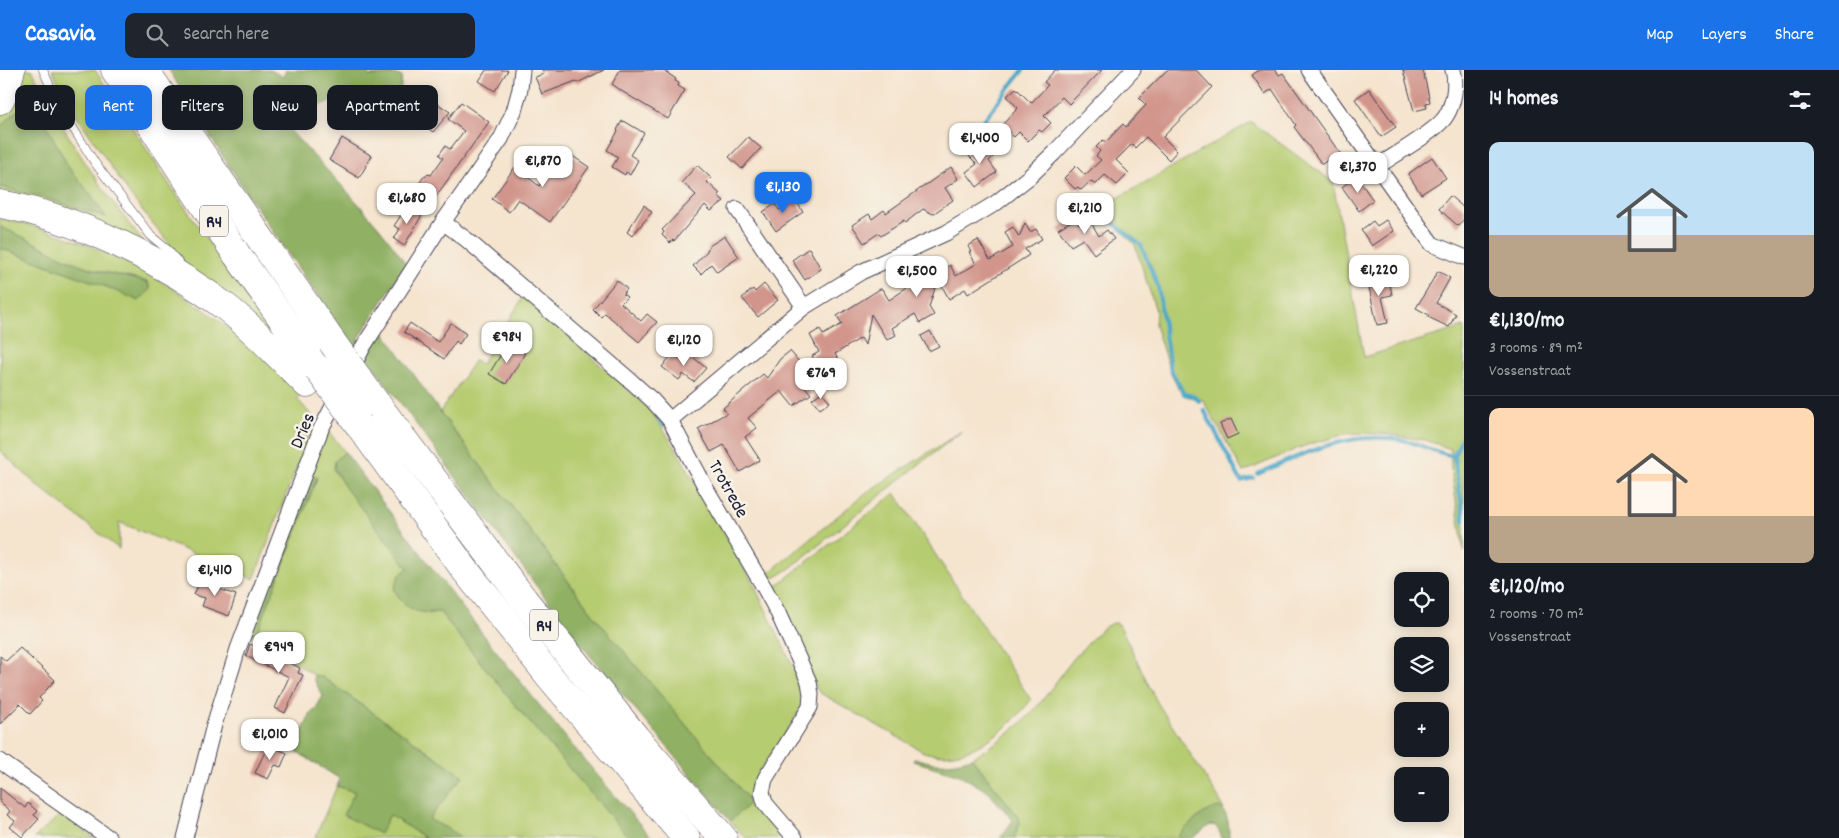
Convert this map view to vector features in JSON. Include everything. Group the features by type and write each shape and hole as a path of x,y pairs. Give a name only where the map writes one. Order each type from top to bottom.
{"highway":[{"path":"0,100 5,91 10,70"},
{"name":"R4","path":"115,70 177,167 237,255 313,377 353,428 389,466 465,570 545,670 686,838"},
{"name":"R4","path":"146,70 192,140 332,342 478,541 636,738 723,838"},
{"path":"0,204 58,220 99,235 155,262 192,284 228,309 268,344 313,377"}],"street":[{"name":"Dries","path":"185,838 214,725 238,649 321,429 363,347 443,222 501,140 516,106 522,70"},
{"path":"670,420 804,307 862,272 946,233 996,203 1029,177 1054,153 1133,70"},
{"path":"1309,70 1432,244 1455,255 1464,257"},
{"path":"1376,167 1438,126 1447,116 1455,90 1453,70"},
{"path":"737,209 804,307"},
{"name":"Trotrede","path":"443,222 467,240 632,382 670,420 707,490 765,588 809,682 811,694 810,707 765,779 762,792 765,803 795,838"},
{"path":"0,761 109,838"}],"lane":[{"path":"43,70 59,106 95,162 151,236 168,250 192,284"}],"green space":[{"path":"16,70 32,70 40,85 15,85 15,113 0,127 0,114 10,96"},
{"path":"52,70 95,70 105,85 85,85 85,128 75,113 75,85 60,85"},
{"path":"169,70 271,70 283,77 286,70 367,70 369,76 394,74 402,77 401,85 327,85 327,103 317,106 317,85 253,85 253,130 290,130 379,228 406,264 354,346 258,210 206,130 243,130 243,85 178,85"},
{"path":"15,113 15,130 49,130 69,168 106,217 42,197 0,187 0,127"},
{"path":"1251,122 1333,182 1364,357 1464,327 1464,552 1451,469 1451,449 1425,440 1386,434 1349,433 1304,446 1243,472 1203,400 1185,396 1178,388 1170,372 1155,325 1156,311 1135,245 1100,208"},
{"path":"49,130 64,130 119,211 153,254 0,196 0,187 42,197 105,217 92,196 69,168"},
{"path":"86,130 134,130 177,196 287,351 204,285 130,195"},
{"path":"0,218 36,227 84,244 152,276 216,318 245,342 300,395 297,399 315,419 254,579 119,522 119,549 37,485 0,451 0,248 107,287 139,301 150,288 148,282 92,269 73,262 0,227"},
{"path":"0,227 84,266 148,283 150,289 139,301 107,287 0,248"},
{"path":"524,296 648,408 659,423 675,447 753,583 801,683 802,707 759,771 753,787 751,802 599,622 440,412 475,360 481,364"},
{"path":"384,332 440,412 599,622 751,802 730,821 576,639 364,354"},
{"path":"328,431 345,452 335,461 334,470 347,490 409,568 428,614 439,611 515,705 630,838 460,838 455,833 428,819 463,776 322,677 314,675 256,636 317,478 310,475"},
{"path":"962,431 789,569 776,577 770,577 765,571 771,571 867,492"},
{"path":"345,452 456,600 532,697 652,838 629,838 515,705 440,612 432,613 412,609 398,596 394,589 399,576 408,568 347,490 334,469 335,461"},
{"path":"310,475 317,477 256,636 250,633"},
{"path":"895,493 1031,700 998,734 970,749 955,754 940,755 924,752 818,691 771,590"},
{"path":"1113,623 1117,623 1157,702 1219,799 1224,810 1220,807 1191,823 1176,838 1014,838 1020,822 1017,815 972,758 1000,740 1026,719 1098,632"},
{"path":"314,675 322,677 463,776 429,819 455,833 460,838 425,838 390,815 380,834 343,815 355,792 337,786 340,779 294,750 310,715 323,696 314,680"},
{"path":"915,758 944,763 972,758 1017,815 1020,822 1014,838 1000,838 1013,820 988,792 960,775 913,761"},
{"path":"337,786 355,792 343,815 390,815 425,838 315,838"},
{"path":"751,802 783,838 746,838 730,821"},
{"path":"1220,807 1227,817 1229,838 1221,838 1216,826 1210,825 1193,838 1176,838 1202,815 1214,808"},
{"path":"60,815 95,838 34,838"}],"building":[{"path":"486,70 508,70 495,91 479,81"},
{"path":"542,70 604,70 577,83 576,81 542,94 535,77 544,74"},
{"path":"620,70 663,70 676,79 675,81 679,83 678,86 685,90 668,119 612,84"},
{"path":"1055,70 1102,70 1069,104 1062,97 1044,116 1051,123 1042,132 1039,130 1028,141 1019,132 1014,137 1002,125 1018,108 1007,96 1016,88 1031,103 1048,85 1044,82"},
{"path":"1167,70 1196,70 1212,87 1163,137 1177,151 1169,160 1146,137 1135,148 1132,144 1116,160 1129,173 1117,185 1105,175 1095,185 1091,181 1081,190 1078,187 1075,189 1064,178 1076,166 1085,175 1101,160 1096,156 1100,151 1096,147 1103,140 1106,142 1123,124 1126,127 1146,105 1139,98"},
{"path":"1259,70 1276,70 1279,75 1283,73 1342,156 1330,164 1328,160 1322,164 1294,127 1296,125 1272,89 1265,94 1252,75"},
{"path":"1403,70 1423,70 1430,102 1426,103 1427,108 1414,111"},
{"path":"1369,89 1396,127 1381,137 1355,99"},
{"path":"461,102 489,122 434,199 417,187 424,176 431,175 443,158 439,155 445,146 450,149 464,131 448,119"},
{"path":"438,104 450,112 438,126"},
{"path":"622,121 644,133 630,155 638,160 630,175 626,172 625,175 612,167 618,157 607,150"},
{"path":"748,137 761,148 742,169 729,157"},
{"path":"342,138 372,156 359,178 329,160"},
{"path":"974,144 993,157 989,161 997,172 977,187 966,172 977,164 965,152 966,149"},
{"path":"565,151 589,167 550,222 518,199 509,212 492,199 515,167 539,186"},
{"path":"1432,157 1446,178 1421,194 1408,174"},
{"path":"697,165 711,178 707,182 720,194 718,196 724,201 711,211 705,205 674,241 670,243 662,235 664,232 662,230 696,195 682,182"},
{"path":"951,167 958,179 945,188 953,200 933,214 923,209 905,223 904,221 881,236 879,233 864,243 852,225 869,214 872,219 884,210 886,213"},
{"path":"1356,176 1373,200 1359,211 1342,187"},
{"path":"1450,196 1464,208 1464,219 1458,226 1439,209"},
{"path":"795,199 803,212 776,231 763,212 775,204 779,210"},
{"path":"644,205 652,212 632,236 627,232"},
{"path":"407,206 422,215 404,246 394,239 400,229 394,226"},
{"path":"1076,218 1079,224 1089,219 1099,236 1107,230 1114,239 1094,254 1083,239 1071,246 1058,229"},
{"path":"1386,220 1394,231 1372,246 1361,230 1373,221 1377,226"},
{"path":"1025,223 1030,232 1036,229 1042,239 1025,249 1029,255 968,294 965,289 949,299 938,279 929,307 934,315 920,323 915,314 892,328 896,335 887,340 871,314 865,345 861,338 835,354 839,361 822,371 812,356 819,352 810,335 820,329 823,335 842,324 837,316 880,289 882,289 889,300 921,279 923,283 950,265 956,276 976,264 969,252 971,252 968,246 978,240 990,260 1013,247 1005,232 1013,227 1019,237"},
{"path":"725,236 739,257 717,272 711,264 701,274 693,266 707,251 709,246"},
{"path":"809,248 821,269 805,280 792,260"},
{"path":"1438,271 1450,278 1436,303 1456,314 1449,327 1428,317 1429,315 1416,308"},
{"path":"1380,275 1381,280 1389,278 1392,295 1382,297 1388,323 1377,325 1367,278"},
{"path":"617,280 627,289 623,294 627,297 621,303 641,321 647,314 657,322 639,342 605,313 601,317 593,309"},
{"path":"764,284 778,300 758,317 742,298 753,289 755,292"},
{"path":"410,323 438,342 451,323 466,334 459,344 456,341 444,359 404,332"},
{"path":"930,331 939,346 929,351 921,336"},
{"path":"508,343 525,353 506,384 489,374"},
{"path":"790,351 806,370 797,377 811,394 793,406 781,391 748,418 757,428 745,437 760,460 740,472 724,445 711,452 698,429 727,413 723,408 763,374 767,378 780,359"},
{"path":"673,353 682,361 688,353 706,368 694,382 683,374 679,380 662,367"},
{"path":"822,392 830,402 820,409 812,399"},
{"path":"1231,419 1238,434 1227,439 1220,424"},
{"path":"201,577 221,585 219,589 236,595 229,616 202,606 205,598 194,595"},
{"path":"250,644 300,668 298,673 303,675 285,713 275,708 289,677 246,656"},
{"path":"20,648 55,680 39,698 42,701 30,714 20,704 0,724 0,656 6,661"},
{"path":"268,745 287,753 281,767 275,765 268,779 255,773"},
{"path":"0,788 25,808 28,803 37,811 34,815 39,819 22,837 10,827 15,821 7,815 10,811 0,803"}],"waterway":[{"path":"979,126 1023,70"},
{"path":"1107,218 1141,245 1158,286 1170,368 1184,394 1194,396 1199,401"},
{"path":"1204,410 1241,481 1253,478"},
{"path":"659,419 664,425"},
{"path":"1464,432 1454,456 1464,521"},
{"path":"1258,474 1310,451 1328,445 1364,438 1402,440 1454,456"},
{"path":"750,549 761,567"}]}
